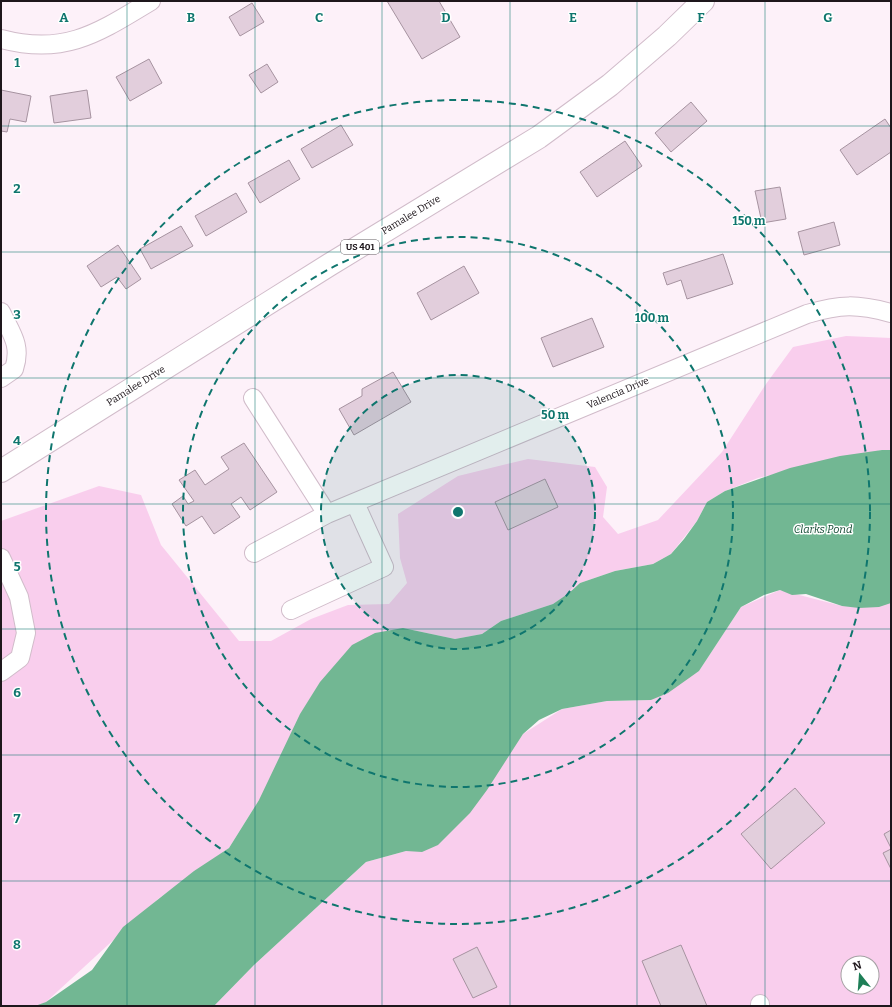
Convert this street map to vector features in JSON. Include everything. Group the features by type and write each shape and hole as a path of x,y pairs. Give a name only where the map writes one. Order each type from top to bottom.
{"main road":[{"name":"Pamalee Drive","path":"1,471 329,265 539,137 610,85 667,36 703,1"}],"street":[{"path":"1,39 18,44 43,46 68,43 104,30 151,1"},
{"name":"Valencia Drive","path":"254,553 327,514 806,314 831,307 856,305 891,313"},
{"path":"1,312 17,343 18,351 14,369 1,378"},
{"path":"252,398 327,514"},
{"path":"291,610 384,567 355,503"},
{"path":"1,558 19,597 26,633 20,658 1,672"}],"shaded area":[{"path":"846,336 891,338 891,450 882,450 758,478 725,491 707,502 697,521 671,554 653,564 615,571 580,583 553,604 501,621 482,634 455,639 403,628 259,800 229,848 158,899 46,1002 38,1006 1,1006 1,521 99,486 141,495 161,545 239,641 271,641 311,619 348,605 389,604 407,583 400,558 398,514 458,476 528,459 595,467 607,487 603,517 618,534 658,520 722,452 766,384 793,347"},
{"path":"780,590 842,606 891,601 891,1006 214,1006 254,965 366,862 406,851 507,757 523,734 562,709 607,701 651,700 699,671 741,607"}],"water":[{"name":"Clarks Pond","path":"891,450 891,603 879,607 859,608 842,606 806,594 792,595 780,590 764,595 741,607 699,671 668,693 651,700 607,701 562,709 539,720 523,734 487,790 470,813 438,845 422,852 406,851 366,862 254,965 214,1006 35,1006 46,1002 92,970 123,927 194,871 229,848 259,800 300,714 320,682 352,645 375,633 403,628 455,639 482,634 501,621 553,604 580,583 615,571 653,564 671,554 697,521 707,502 725,491 790,468 840,456"}],"building":[{"path":"387,1 439,1 460,37 422,59"},
{"path":"252,3 264,22 240,36 229,17"},
{"path":"149,59 162,83 130,101 116,77"},
{"path":"267,64 278,82 261,93 249,75"},
{"path":"1,90 31,96 26,122 10,119 7,132 1,131"},
{"path":"87,90 91,118 54,123 50,96"},
{"path":"691,102 707,121 671,152 655,133"},
{"path":"885,119 891,128 891,152 857,175 840,150"},
{"path":"341,125 353,145 312,168 301,149"},
{"path":"625,141 642,166 597,197 580,172"},
{"path":"289,160 300,179 260,203 248,183"},
{"path":"780,187 786,219 762,223 755,191"},
{"path":"236,193 247,212 206,236 195,216"},
{"path":"834,222 840,245 804,255 798,232"},
{"path":"181,226 193,246 151,269 140,249"},
{"path":"118,245 141,279 126,289 117,277 101,287 87,266"},
{"path":"723,254 733,284 687,299 681,280 667,285 663,273"},
{"path":"464,266 479,293 431,320 417,293"},
{"path":"592,318 604,347 553,367 541,338"},
{"path":"393,372 411,402 354,435 339,409 362,396 362,389"},
{"path":"244,443 277,492 250,510 241,497 231,504 240,517 214,534 202,516 186,526 172,504 183,496 188,504 194,501 179,480 195,470 205,485 229,469 221,457"},
{"path":"545,479 558,507 508,530 495,502"},
{"path":"795,788 825,823 771,869 741,834"},
{"path":"891,830 891,848 884,834"},
{"path":"891,849 891,869 883,853"},
{"path":"681,945 707,1006 661,1006 642,961"},
{"path":"477,947 497,987 473,998 453,959"}]}
